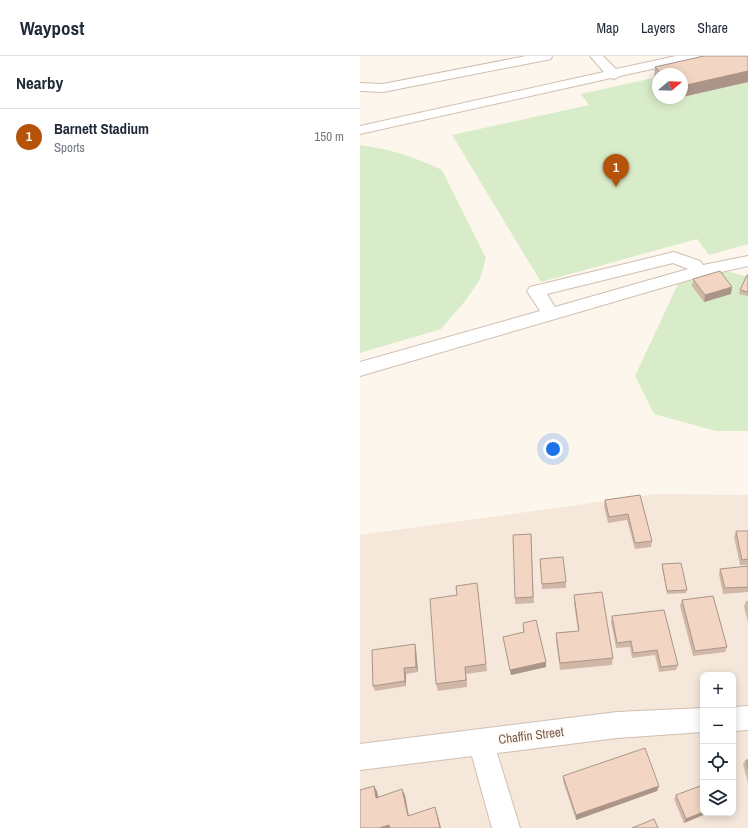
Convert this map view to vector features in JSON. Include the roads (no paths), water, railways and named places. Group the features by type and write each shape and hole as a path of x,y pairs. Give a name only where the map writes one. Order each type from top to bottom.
{"street":[{"path":"360,87 383,88 546,56"},
{"path":"596,56 614,75"},
{"path":"360,130 614,75 660,60 686,57"},
{"path":"550,314 536,291 674,257 694,265 698,272"},
{"path":"360,369 698,272 748,261"},
{"path":"736,719 748,718"},
{"name":"Chaffin Street","path":"360,757 616,725 700,720"},
{"path":"481,741 506,828"}],"place":[{"name":"Barnett Stadium","path":"616,187"}]}
